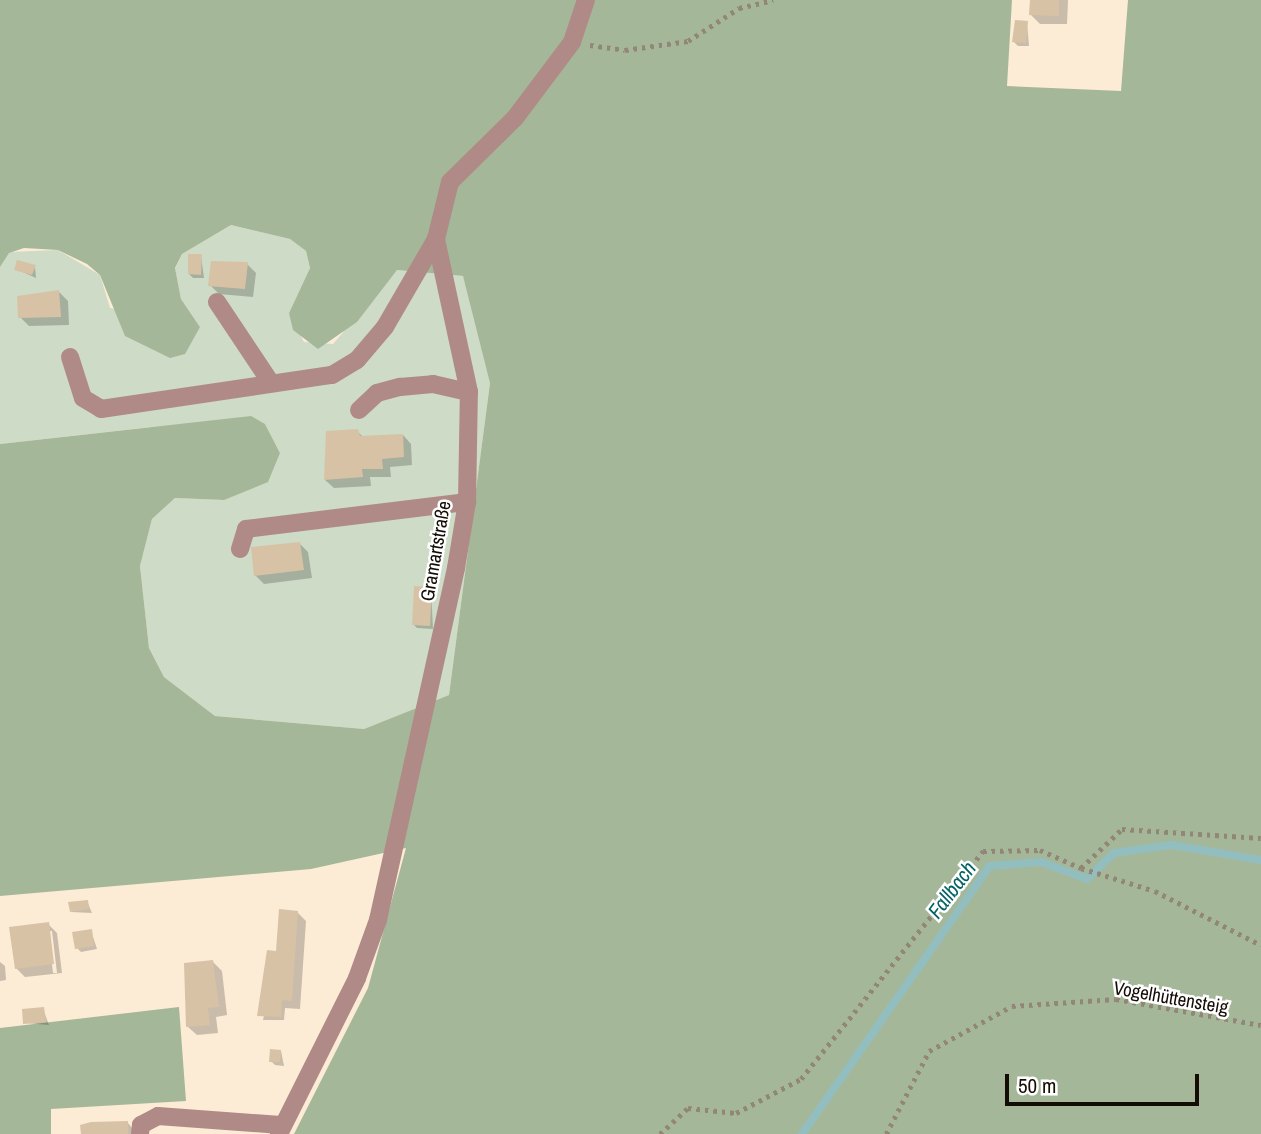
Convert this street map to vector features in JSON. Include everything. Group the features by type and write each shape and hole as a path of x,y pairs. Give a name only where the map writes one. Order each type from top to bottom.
{"street":[{"name":"Gramartstraße","path":"280,1130 358,978 378,920 467,502 469,392 436,239 450,182 515,118 572,42 586,0"},
{"path":"70,357 83,398 101,409 332,375 357,360 415,284 436,239"},
{"path":"217,302 271,383"},
{"path":"359,410 377,393 400,387 433,384 469,392"},
{"path":"240,549 246,529 467,502"},
{"path":"141,1134 141,1125 158,1116 280,1130"}],"path":[{"path":"572,42 625,50 688,41 739,8 774,0"},
{"path":"1081,868 1122,829 1261,838"},
{"path":"660,1134 688,1108 736,1113 801,1079 983,851 1040,849 1081,868 1155,891 1261,945"},
{"name":"Vogelhüttensteig","path":"886,1134 929,1051 1012,1006 1116,999 1261,1024"}],"green space":[{"path":"0,0 1012,0 1007,86 1121,91 1128,0 1261,0 1261,1134 294,1134 368,988 406,848 311,869 0,896 0,444 251,416 265,424 280,453 268,482 224,500 175,498 152,519 140,566 149,648 164,677 215,716 364,729 449,695 490,383 463,276 397,270 357,322 318,349 293,330 289,313 310,268 306,251 290,239 231,225 182,254 175,268 181,299 200,327 185,354 170,358 125,336 100,275 87,264 58,250 24,248 9,253 0,267"},
{"path":"231,225 290,239 306,251 310,268 289,313 304,342 333,344 397,270 463,276 486,349 490,383 449,695 364,729 215,716 164,677 149,648 140,566 152,519 175,498 224,500 280,453 265,424 151,427 0,444 0,267 9,252 58,250 100,275 110,308 200,327 181,299 175,269 182,254"},
{"path":"179,1007 186,1101 51,1109 51,1134 0,1134 0,1028"}],"building":[{"path":"1030,0 1059,0 1059,16 1029,15"},
{"path":"1015,20 1028,21 1026,43 1012,42"},
{"path":"188,254 202,254 201,275 188,274"},
{"path":"17,260 36,265 32,275 14,270"},
{"path":"211,261 248,262 245,289 208,286"},
{"path":"59,290 61,317 18,318 17,296"},
{"path":"358,429 360,436 403,434 404,457 382,459 383,469 362,469 363,477 324,480 326,431"},
{"path":"300,542 304,570 254,576 251,547"},
{"path":"414,586 432,587 430,626 412,625"},
{"path":"88,900 89,909 70,912 68,902"},
{"path":"279,909 298,911 292,1001 282,1000 281,1017 257,1016 267,950 276,951"},
{"path":"49,922 54,964 15,969 9,927"},
{"path":"92,929 94,946 75,949 72,932"},
{"path":"213,960 219,1007 208,1008 210,1025 186,1027 184,963"},
{"path":"44,1007 46,1022 23,1024 22,1009"},
{"path":"270,1049 281,1050 280,1062 269,1062"},
{"path":"128,1121 128,1134 81,1134 80,1125"}],"waterway":[{"name":"Fallbach","path":"802,1134 990,866 1041,862 1087,879 1114,853 1172,845 1261,860"}]}
